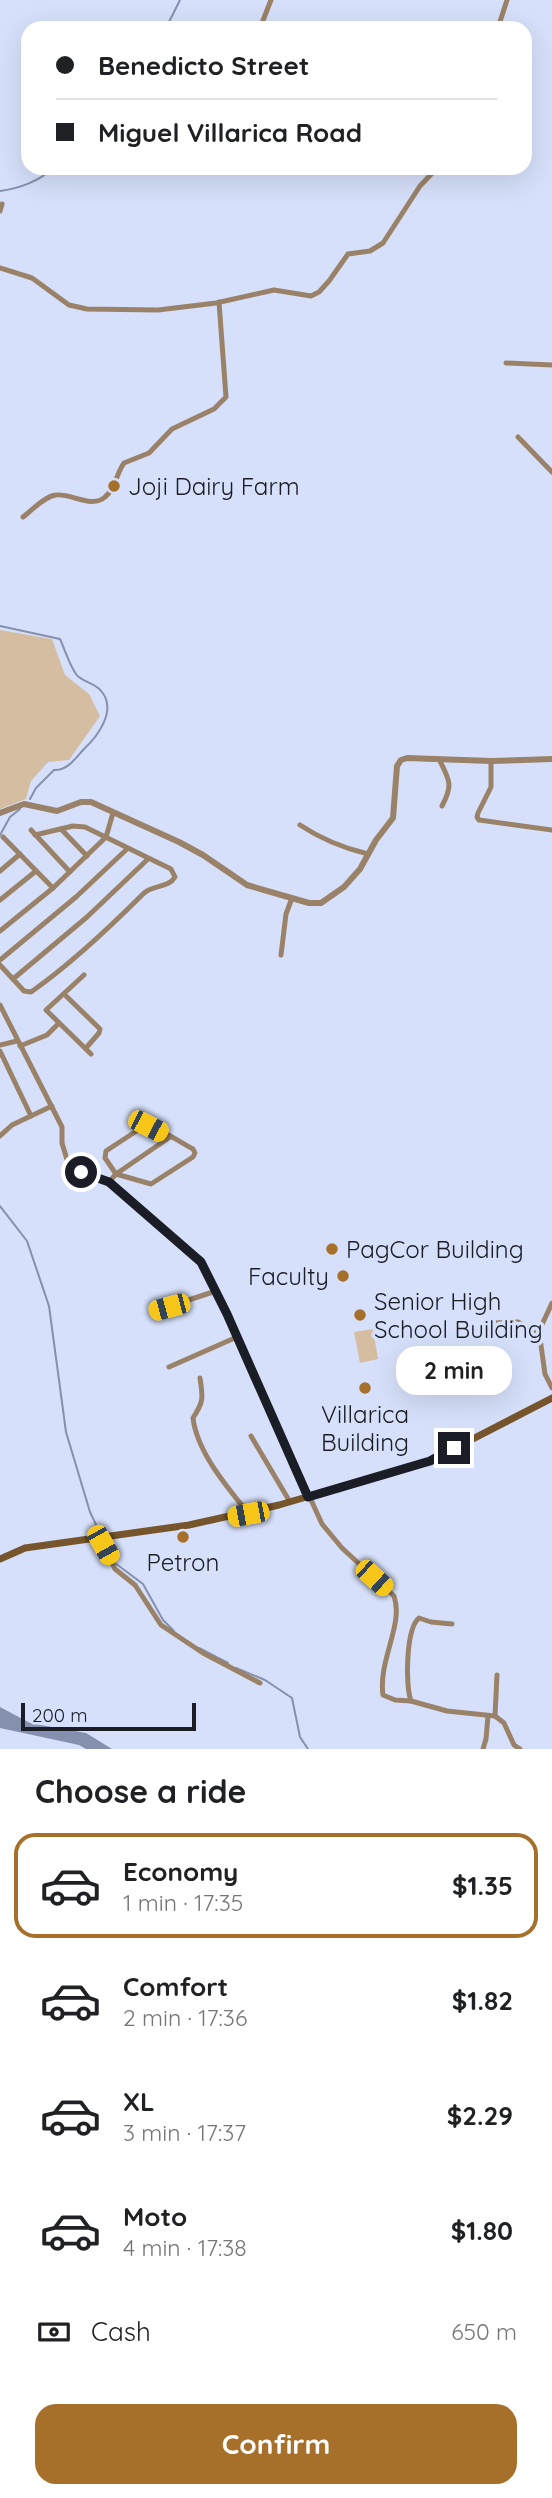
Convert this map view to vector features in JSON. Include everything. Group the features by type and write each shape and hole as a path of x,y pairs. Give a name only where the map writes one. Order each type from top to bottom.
{"main road":[{"path":"0,1559 25,1548 129,1535 248,1514 308,1497 430,1461 552,1398"}],"street":[{"path":"263,21 271,0"},
{"path":"500,21 507,0"},
{"path":"0,268 32,278 69,305 87,309 158,310 219,302 274,290 304,296 318,292 332,278 348,254 370,251 383,243 428,175"},
{"path":"23,517 52,495 94,502 104,498 114,487 124,463 149,453 172,429 215,408 226,397 219,302"},
{"path":"506,363 552,365"},
{"path":"518,437 552,472"},
{"path":"0,813 24,804 57,811 81,802 91,802 203,855 247,885 316,903 327,900 344,887 360,869 393,818 398,762 407,758 440,761 552,759"},
{"path":"440,761 450,783 442,806"},
{"path":"491,761 491,787 478,813 479,820 552,830"},
{"path":"0,931 52,888 106,837 113,813"},
{"path":"300,825 316,836 349,850 368,854"},
{"path":"70,872 33,833 80,826 148,859 174,873 175,877 171,882 144,892 123,915 31,992 24,991 0,962 127,849"},
{"path":"61,829 87,856"},
{"path":"3,837 52,888"},
{"path":"0,871 20,855"},
{"path":"13,979 87,917 148,859"},
{"path":"0,900 36,871"},
{"path":"281,955 286,914 292,898"},
{"path":"85,975 46,1010 91,1054"},
{"path":"64,994 100,1029 86,1048"},
{"path":"0,1005 63,1130 62,1143 68,1163 81,1172 109,1182 201,1262 308,1497 332,1539 394,1596 396,1616 384,1663 383,1691 386,1698 411,1701 447,1711 491,1716 504,1723 514,1745 520,1749"},
{"path":"0,1045 47,1035 59,1023"},
{"path":"0,1051 32,1116"},
{"path":"0,1136 12,1125 52,1106"},
{"path":"145,1126 192,1149 195,1155 152,1184 117,1174 105,1158 106,1151 145,1126"},
{"path":"109,1182 170,1137"},
{"path":"152,1312 216,1291"},
{"path":"552,1303 540,1333 545,1374 552,1388"},
{"path":"494,1323 518,1322 540,1333"},
{"path":"169,1367 237,1337"},
{"path":"200,1378 203,1396 200,1409 193,1418 196,1434 220,1477 248,1514"},
{"path":"251,1436 290,1502"},
{"path":"99,1537 116,1569 135,1585 161,1625 203,1653 260,1683"},
{"path":"411,1701 408,1689 409,1643 415,1621 419,1618 452,1624"},
{"path":"483,1749 497,1675"}],"shaded area":[{"path":"0,630 52,639 65,675 89,694 100,716 69,760 48,762 31,781 26,799 0,809"},
{"path":"373,1329 378,1359 360,1363 354,1332"}],"water":[{"path":"0,1707 30,1723 86,1733 112,1749 86,1749 79,1745 0,1728"}],"waterway":[{"path":"170,21 180,0"},
{"path":"0,191 28,184 44,175"},
{"path":"0,626 60,639 76,674 99,689 106,699 104,723 94,738 71,763 54,770 36,788 30,799"},
{"path":"0,835 10,817 20,809"},
{"path":"0,1206 27,1241 49,1306 66,1432 90,1512 100,1533"},
{"path":"115,1563 143,1584 163,1620 174,1631"},
{"path":"199,1648 228,1663"},
{"path":"236,1668 265,1680 292,1698 300,1737 308,1749"}],"place":[{"name":"Joji Dairy Farm","path":"114,486"},
{"name":"PagCor Building","path":"332,1249"},
{"name":"Faculty","path":"343,1276"},
{"name":"Senior High School Building","path":"360,1315"},
{"name":"Villarica Building","path":"365,1388"},
{"name":"Petron","path":"183,1537"}],"route":[{"path":"81,1172 109,1182 201,1262 273,1414 308,1497 430,1461 454,1448"}]}
